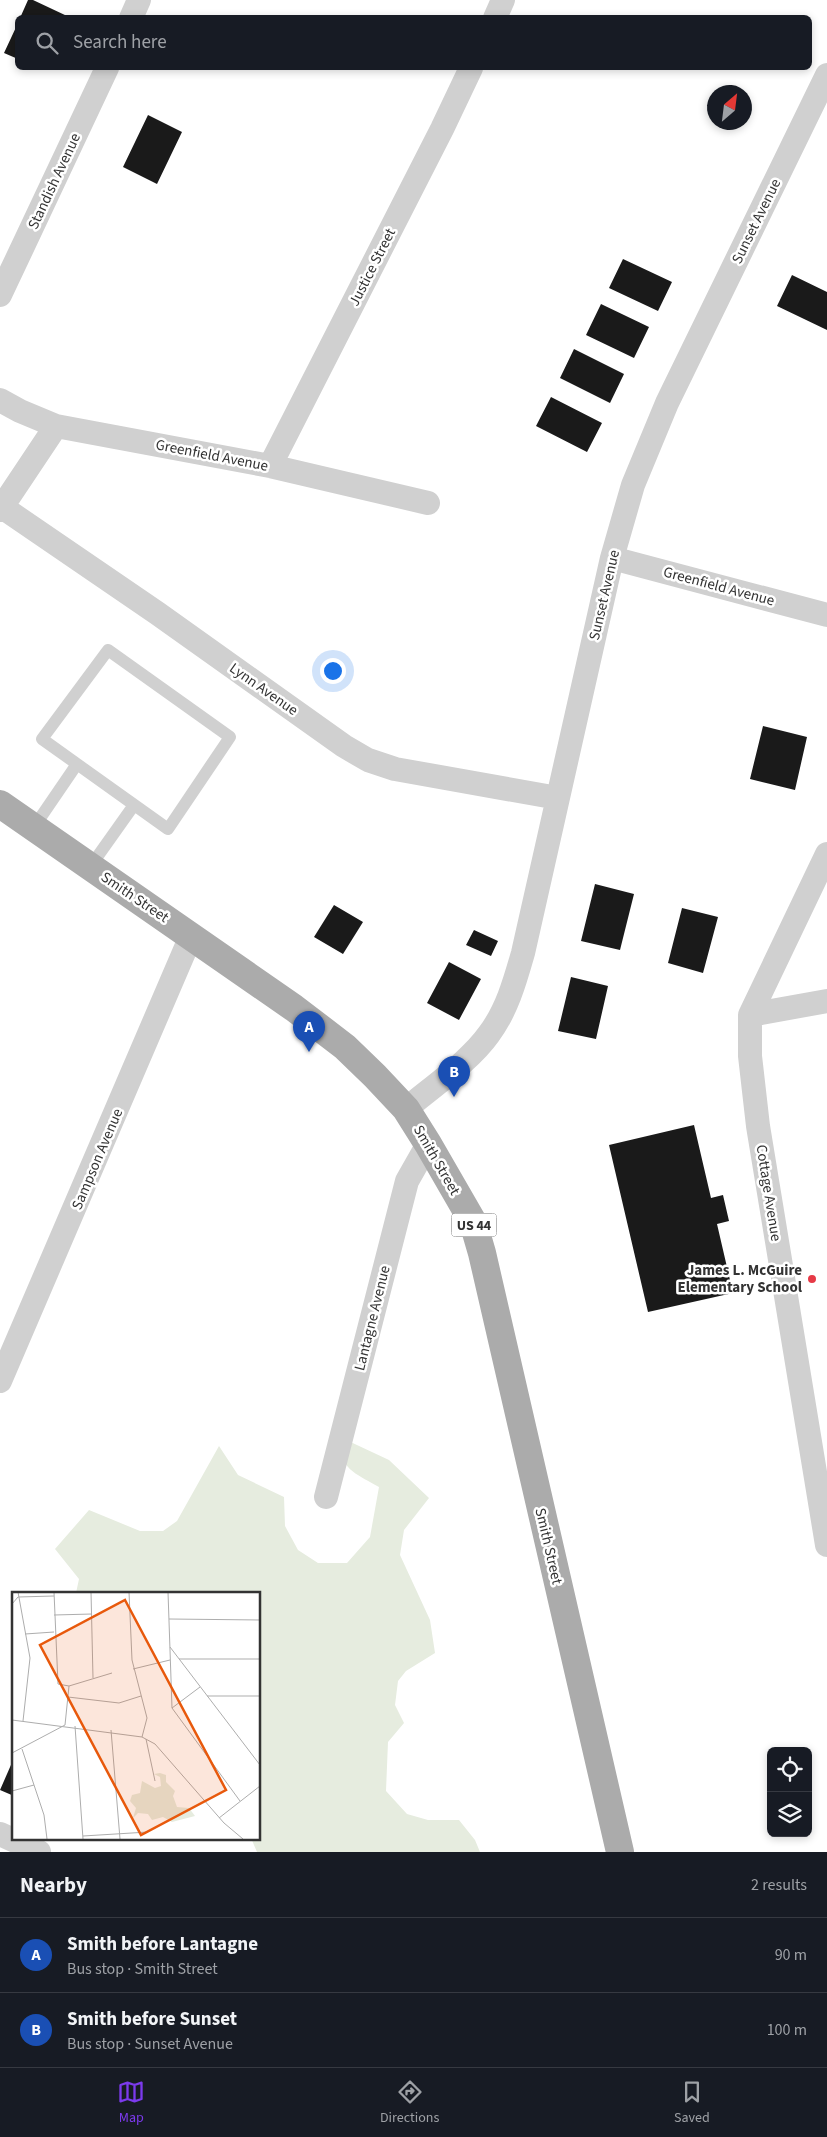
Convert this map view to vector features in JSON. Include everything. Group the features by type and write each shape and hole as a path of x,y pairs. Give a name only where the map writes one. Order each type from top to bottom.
{"main road":[{"name":"Smith Street","path":"0,804 192,936 345,1047 406,1109 428,1144 473,1222 482,1253 620,1852"}],"street":[{"path":"132,15 139,0"},
{"path":"496,15 503,0"},
{"name":"Standish Avenue","path":"0,295 106,70"},
{"name":"Justice Street","path":"270,466 471,70"},
{"name":"Sunset Avenue","path":"406,1109 464,1061 489,1035 514,987 524,953 612,558 633,485 668,403 827,76"},
{"name":"Greenfield Avenue","path":"0,400 20,411 56,426 270,466 428,503"},
{"path":"1,509 56,426"},
{"name":"Lynn Avenue","path":"1,509 157,613 344,746 368,760 395,769 558,798"},
{"name":"Greenfield Avenue","path":"612,558 827,615"},
{"name":"Cottage Avenue","path":"827,854 750,1015 750,1056 758,1126 827,1545"},
{"name":"Sampson Avenue","path":"0,1381 192,936"},
{"path":"750,1015 827,1001"},
{"name":"Lantagne Avenue","path":"326,1497 407,1181 428,1144"},
{"path":"0,1834 12,1840"},
{"path":"13,1840 39,1852"}],"lane":[{"path":"108,650 230,738 168,829 134,805 42,739 108,650"},
{"path":"34,828 77,764"},
{"path":"90,867 134,805"}],"shaded area":[{"path":"342,1438 389,1460 429,1498 404,1530 400,1555 430,1620 435,1653 406,1671 398,1681 395,1705 404,1723 388,1742 386,1791 407,1814 428,1820 459,1820 475,1840 480,1852 257,1852 252,1840 260,1840 260,1592 76,1592 79,1579 55,1549 89,1510 140,1531 163,1531 177,1521 219,1446 238,1475 284,1497 285,1526 298,1550 318,1563 347,1563 370,1537 379,1487 350,1469 342,1456"}],"building":[{"path":"28,0 33,0 65,15 21,15"},
{"path":"15,29 15,58 4,53"},
{"path":"148,115 182,132 157,184 123,167"},
{"path":"623,259 672,282 658,311 609,288"},
{"path":"792,275 827,292 827,330 777,306"},
{"path":"601,304 649,327 634,358 586,335"},
{"path":"574,349 624,374 610,403 560,378"},
{"path":"551,397 602,423 587,452 536,426"},
{"path":"763,726 807,737 795,790 750,779"},
{"path":"595,884 634,894 620,950 581,941"},
{"path":"334,905 363,922 343,954 314,937"},
{"path":"682,908 718,917 703,973 668,963"},
{"path":"474,930 498,941 491,956 466,945"},
{"path":"449,962 481,979 459,1020 427,1003"},
{"path":"571,977 608,986 596,1039 558,1031"},
{"path":"694,1125 711,1198 723,1195 729,1221 717,1224 733,1293 648,1312 609,1145"},
{"path":"12,1763 12,1795 0,1790"}],"place":[{"name":"Smith before Lantagne","path":"309,1052"},
{"name":"Smith before Sunset","path":"454,1097"},
{"name":"James L. McGuire Elementary School","path":"812,1279"}]}
